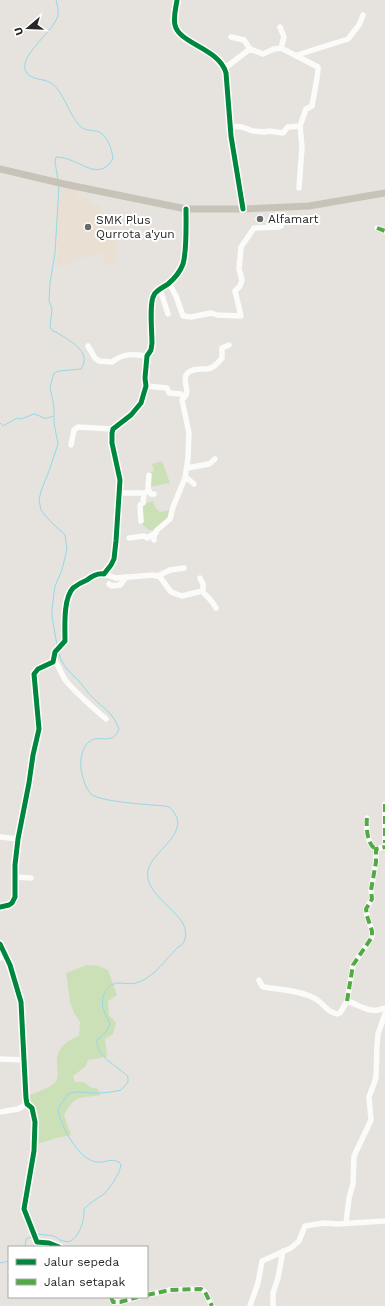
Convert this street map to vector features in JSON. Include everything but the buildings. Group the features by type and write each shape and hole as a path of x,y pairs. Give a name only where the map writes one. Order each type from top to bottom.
{"main road":[{"path":"0,169 186,210 309,206 385,194"}],"street":[{"path":"177,0 175,24 179,34 208,51 225,68 236,172 244,209"},
{"path":"296,55 348,39 359,24 363,15"},
{"path":"280,27 284,37 281,48"},
{"path":"231,37 244,40 250,49 264,54 274,49 281,48 317,66 319,69 312,106 306,109 300,126 302,148 298,188"},
{"path":"225,68 250,49"},
{"path":"230,126 242,127 253,131 282,133 287,127 300,126"},
{"path":"71,445 74,430 78,427 113,429 137,410 143,398 146,386 145,378 147,356 151,350 152,343 152,301 154,295 169,283 183,264 186,210"},
{"path":"169,283 176,296 183,316 191,318 211,313 217,315 241,316 235,291 240,286 242,280 239,270 242,245 254,228 279,227 283,222 289,222"},
{"path":"377,228 385,231"},
{"path":"160,289 168,314"},
{"path":"130,538 144,536 147,538 154,537 171,520 176,502 187,478 189,433 183,402 186,393 185,381 187,374 196,369 207,369 216,365 222,358 222,348 229,345"},
{"path":"88,346 95,358 99,360 112,362 118,357 126,354 147,356"},
{"path":"146,386 167,388 169,393 181,394 184,397"},
{"path":"104,574 111,565 115,553 119,493 120,476 112,443 113,429"},
{"path":"187,467 208,464 215,459"},
{"path":"154,537 157,530 170,519 173,507 185,478 187,467"},
{"path":"141,521 139,508 149,493 149,475"},
{"path":"187,478 194,484"},
{"path":"119,493 149,493"},
{"path":"0,907 7,907 15,899 18,839 39,729 34,674 38,669 52,663 55,652 63,645 65,641 66,611 70,593 74,588 92,576 101,573 116,578 153,575 158,576 170,570 184,568"},
{"path":"158,576 171,592 182,596 196,592 203,592"},
{"path":"109,584 112,586 120,585 126,577"},
{"path":"200,578 203,584 203,592 206,597 211,599 216,608"},
{"path":"54,659 68,683 106,719"},
{"path":"385,804 385,843"},
{"path":"367,818 366,827 371,846 376,849 385,847"},
{"path":"2,837 18,839"},
{"path":"259,980 264,987 293,992 314,998 329,1012 337,1014 340,1013 347,1001 353,965 372,937 366,909 372,899 371,890 376,862 376,849"},
{"path":"15,877 31,878"},
{"path":"0,944 3,957 15,980 21,1002 27,1104 32,1108 35,1122 34,1151 24,1209 37,1242 49,1243 56,1246"},
{"path":"347,1001 373,1011 385,1008"},
{"path":"346,1222 349,1198 353,1184 354,1156 371,1120 369,1097 376,1078 376,1045 385,1014"},
{"path":"0,1059 24,1060"},
{"path":"0,1112 18,1108 27,1104"},
{"path":"250,1306 257,1288 262,1262 289,1249 297,1243 300,1240 304,1227 307,1225 385,1221"},
{"path":"273,1306 272,1293 277,1280 283,1251"},
{"path":"148,1295 170,1290 201,1289 205,1292 212,1306"},
{"path":"111,1298 113,1302 117,1302 134,1298"}],"shaded area":[{"name":"SMK Plus Qurrota a'yun","path":"60,188 77,190 78,197 90,199 93,206 99,204 102,213 118,214 116,265 107,264 107,262 103,261 102,253 97,253 70,261 70,265 57,266"}],"green space":[{"path":"162,461 170,483 149,487 149,472 154,471 152,464"},
{"path":"153,501 155,507 160,512 170,510 168,520 156,530 149,530 143,525 139,506"},
{"path":"87,965 98,966 108,970 117,995 108,1001 109,1015 116,1023 113,1034 105,1039 107,1057 88,1060 86,1066 73,1076 75,1082 84,1082 90,1087 98,1089 100,1095 75,1100 68,1108 64,1115 71,1135 37,1144 33,1143 33,1121 28,1096 49,1087 56,1082 58,1074 57,1058 60,1049 70,1040 79,1036 80,1022 74,1013 70,1002 66,973"}],"waterway":[{"path":"56,0 58,15 50,28 31,51 25,66 26,72 31,77 48,81 55,86 80,126 86,130 97,131 104,135 110,147 113,159 107,166 101,169 94,169 64,158 56,157 55,162 58,180"},
{"path":"57,645 52,609 55,586 62,570 67,549 65,535 41,510 39,500 58,444 50,387 54,373 59,371 81,369 84,363 82,351 72,342 53,331 50,327 52,309 49,301 50,283 55,253 59,185"},
{"path":"0,423 3,426 17,418 21,419 34,414 45,418 53,416"},
{"path":"37,1234 54,1236 60,1240 68,1242 72,1240 80,1228 84,1209 104,1194 119,1172 121,1165 119,1162 113,1160 103,1162 90,1160 77,1149 66,1133 58,1109 68,1094 79,1092 99,1093 121,1090 128,1082 128,1077 108,1061 97,1046 97,1040 107,1031 110,1024 104,1011 102,1002 103,997 107,989 114,984 136,983 150,976 177,948 184,943 186,932 183,923 153,890 148,880 148,870 151,863 168,843 177,829 178,821 175,814 166,806 127,803 105,799 96,797 87,789 81,768 83,750 89,742 97,739 109,739 113,737 119,729 111,714 92,697 66,668 59,653"},
{"path":"25,1246 26,1239 33,1236"},
{"path":"0,1263 8,1261"}],"marked path":[{"path":"377,228 385,231"},
{"path":"385,804 385,843"},
{"path":"367,818 369,840 376,849"},
{"path":"347,1001 353,965 372,937 372,931 366,909 372,899 371,890 376,862 376,849 385,847"},
{"path":"148,1295 170,1290 201,1289 205,1292 212,1306"},
{"path":"111,1298 113,1302 120,1302 134,1298"}],"cycle path":[{"path":"177,0 174,19 178,31 191,42 216,58 226,73 231,136 243,209"},
{"path":"0,907 9,905 15,897 15,865 18,839 39,729 34,674 38,669 53,662 55,652 65,641 66,606 73,588 93,576 104,574 114,559 120,480 112,443 112,433 113,429 131,415 141,403 146,386 145,378 147,356 151,350 152,343 152,299 156,292 175,278 183,264 186,245 186,209"},
{"path":"0,944 10,965 21,1002 26,1098 27,1104 32,1108 35,1122 34,1151 24,1209 37,1242 49,1243 56,1246"}],"place":[{"name":"Alfamart","path":"260,219"},
{"name":"SMK Plus Qurrota a'yun","path":"88,227"}]}
